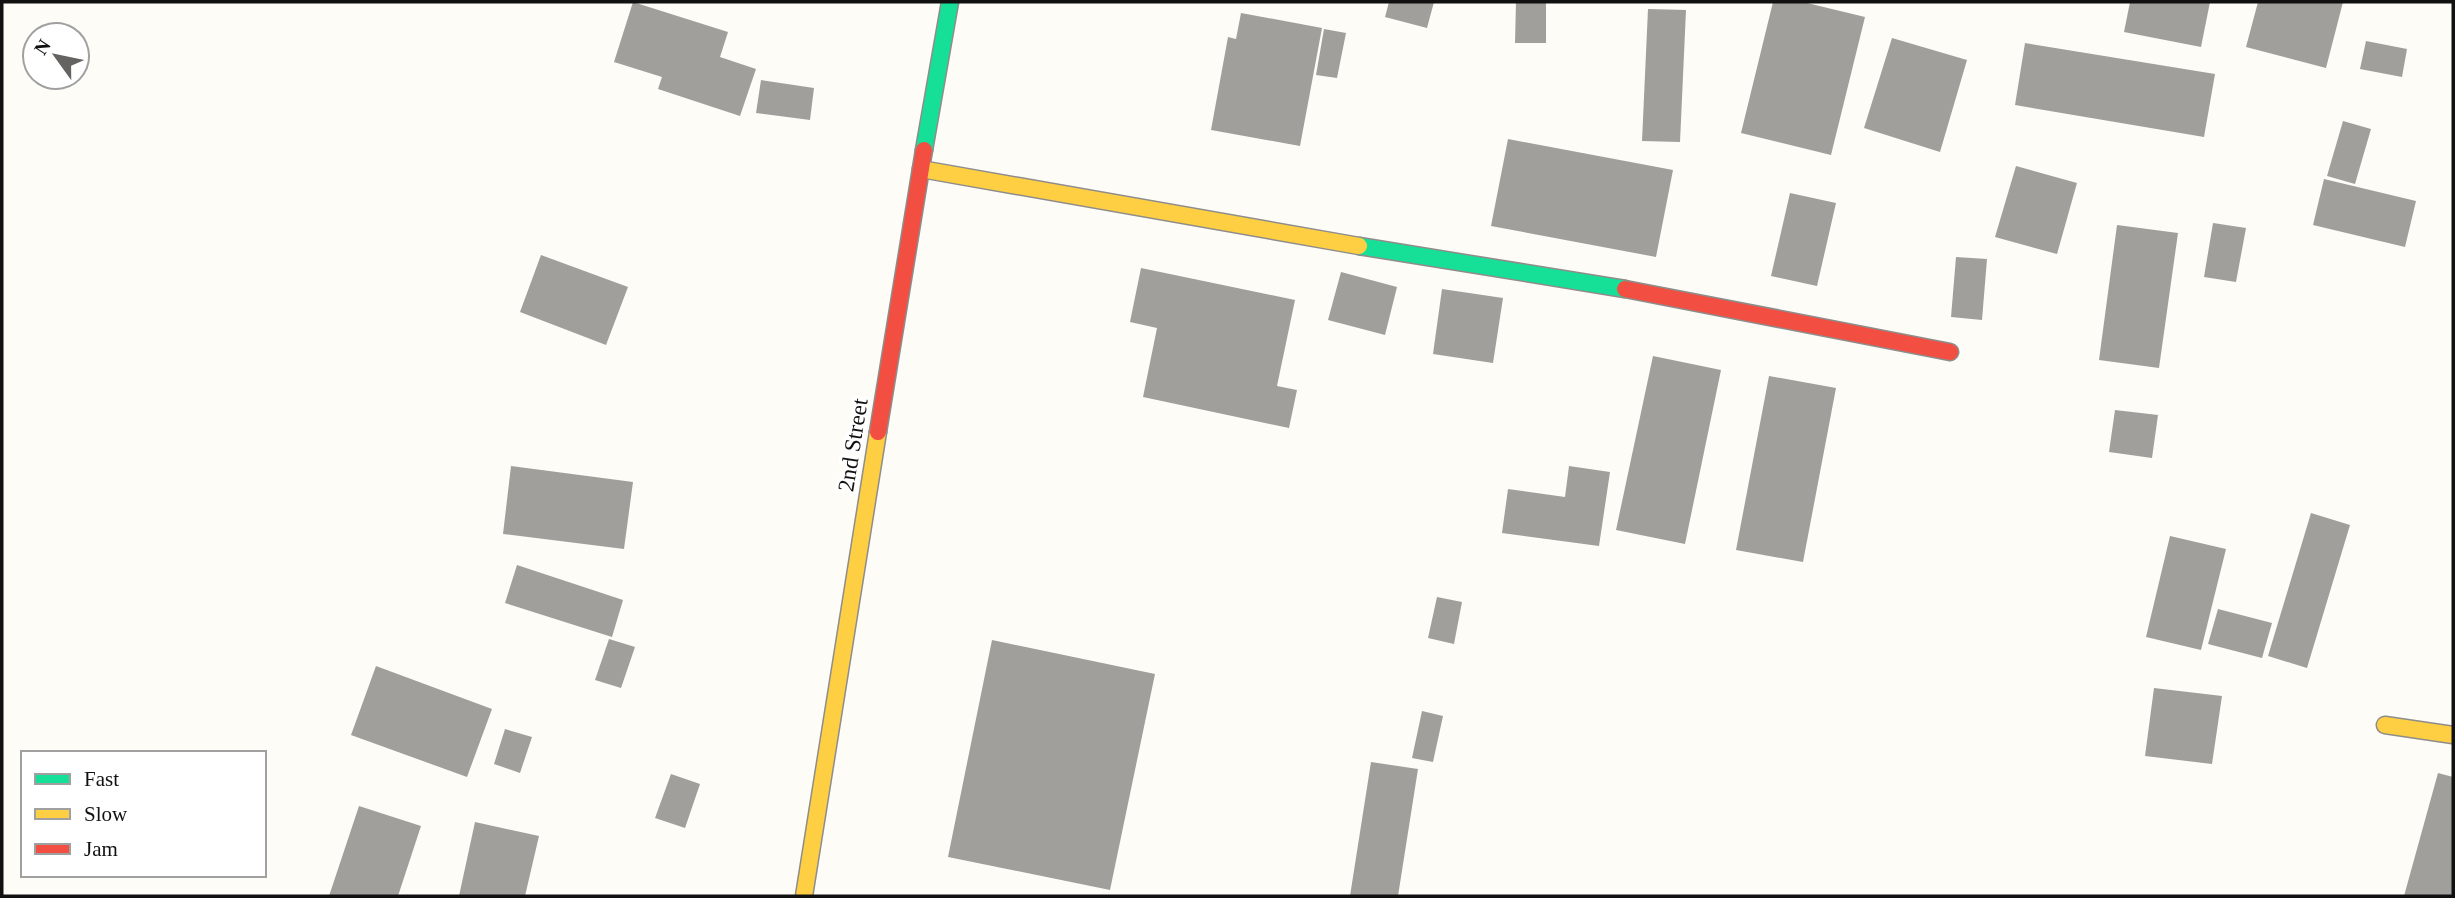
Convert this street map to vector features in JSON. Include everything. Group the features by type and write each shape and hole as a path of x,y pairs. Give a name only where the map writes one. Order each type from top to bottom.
{"street":[{"name":"2nd Street","path":"804,896 950,2"},
{"path":"921,169 1199,219 1695,301 1950,352"},
{"path":"2385,725 2453,735"}],"building":[{"path":"633,2 728,32 720,57 756,69 740,116 658,89 662,77 614,62"},
{"path":"1389,2 1434,2 1427,28 1385,17"},
{"path":"1516,2 1546,2 1546,43 1515,43"},
{"path":"1773,2 1803,2 1865,17 1831,155 1741,133"},
{"path":"2130,2 2210,2 2201,47 2124,32"},
{"path":"2258,2 2343,2 2326,68 2246,47"},
{"path":"1648,9 1686,10 1680,142 1642,141"},
{"path":"1241,13 1322,28 1300,146 1211,130 1228,37 1236,39"},
{"path":"1324,29 1346,33 1337,78 1316,75"},
{"path":"1892,38 1967,60 1940,152 1864,128"},
{"path":"2366,41 2407,49 2402,77 2360,69"},
{"path":"2025,43 2215,74 2204,137 2015,105"},
{"path":"761,80 814,88 810,120 756,113"},
{"path":"2343,121 2371,129 2355,184 2327,176"},
{"path":"1508,139 1673,170 1656,257 1491,226"},
{"path":"2016,166 2077,183 2057,254 1995,237"},
{"path":"2324,179 2416,201 2405,247 2313,225"},
{"path":"1790,193 1836,203 1817,286 1771,276"},
{"path":"2213,223 2246,228 2236,282 2204,277"},
{"path":"2117,225 2178,233 2159,368 2099,360"},
{"path":"541,255 628,287 606,345 520,312"},
{"path":"1956,257 1987,259 1982,320 1951,317"},
{"path":"1141,268 1295,300 1277,386 1297,390 1289,428 1143,397 1157,328 1130,322"},
{"path":"1341,272 1397,287 1385,335 1328,320"},
{"path":"1442,289 1503,298 1493,363 1433,354"},
{"path":"1653,356 1721,370 1685,544 1616,530"},
{"path":"1769,376 1836,388 1803,562 1736,550"},
{"path":"2115,410 2158,415 2152,458 2109,452"},
{"path":"511,466 633,482 624,549 503,534"},
{"path":"1569,466 1610,472 1599,546 1502,533 1508,489 1565,497"},
{"path":"2311,513 2350,525 2307,668 2268,656"},
{"path":"2170,536 2226,549 2201,650 2146,637"},
{"path":"517,565 623,600 612,637 505,603"},
{"path":"1437,597 1462,602 1454,644 1428,638"},
{"path":"2218,609 2272,623 2262,658 2208,644"},
{"path":"609,639 635,647 621,688 595,680"},
{"path":"992,640 1155,674 1110,890 948,857"},
{"path":"376,666 492,709 467,777 351,735"},
{"path":"2154,688 2222,696 2212,764 2145,756"},
{"path":"1422,711 1443,716 1433,762 1412,758"},
{"path":"505,729 532,737 520,773 494,764"},
{"path":"1371,762 1418,769 1398,896 1350,896"},
{"path":"2438,773 2453,777 2453,896 2404,896"},
{"path":"671,774 700,784 685,828 655,818"},
{"path":"359,806 421,826 398,896 329,896"},
{"path":"475,822 539,836 525,896 459,896"}],"traffic: fast":[{"path":"924,150 950,2"},
{"path":"1359,246 1625,289"}],"traffic: slow":[{"path":"921,169 1359,246"},
{"path":"804,896 878,432"},
{"path":"2385,725 2453,735"}],"traffic: jam":[{"path":"878,432 924,150"},
{"path":"1625,289 1950,352"}]}
